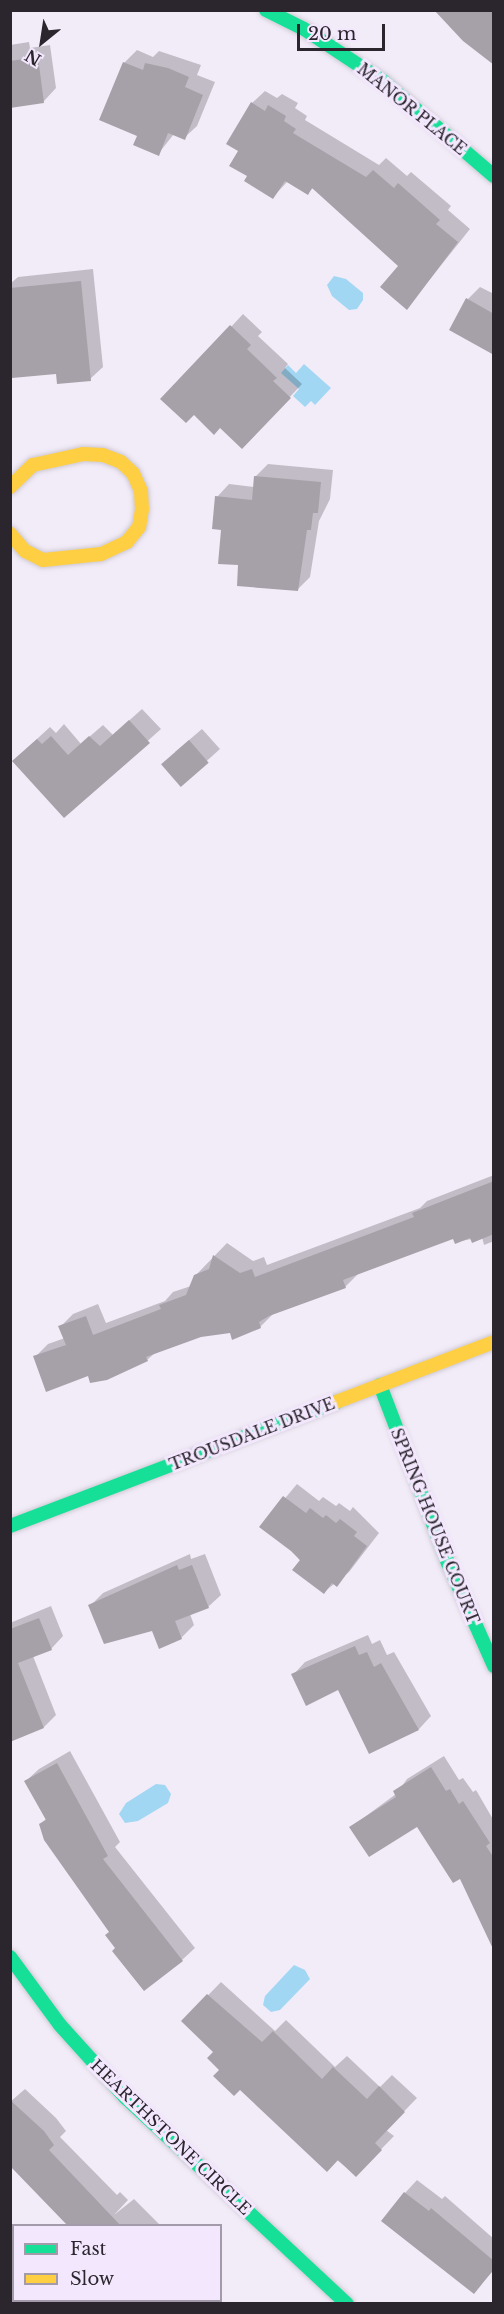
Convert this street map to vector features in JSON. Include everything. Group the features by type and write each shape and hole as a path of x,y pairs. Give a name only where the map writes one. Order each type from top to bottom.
{"street":[{"name":"MANOR PLACE","path":"266,10 304,29 383,81 494,176"},
{"path":"10,487 33,465 83,454 103,454 121,462 133,473 142,509 139,527 127,542 100,554 43,560 25,551 10,534"},
{"name":"TROUSDALE DRIVE","path":"10,1526 494,1342"},
{"name":"SPRING HOUSE COURT","path":"380,1385 448,1563 494,1666"},
{"name":"HEARTHSTONE CIRCLE","path":"10,1957 60,2025 126,2098 347,2304"}],"water":[{"path":"334,276 346,279 363,293 363,300 357,309 349,310 332,296 327,285"},
{"path":"304,364 331,388 315,405 311,401 305,407 293,396 299,389 281,373 288,365 296,373"},
{"path":"156,1784 165,1785 171,1794 168,1803 138,1821 125,1823 119,1814 126,1803"},
{"path":"294,1965 305,1970 310,1979 280,2010 271,2012 263,2005 265,1996"}],"building":[{"path":"434,10 494,10 494,65 463,41"},
{"path":"38,57 44,103 10,108 10,61"},
{"path":"123,62 143,70 145,63 168,68 189,77 185,87 203,95 185,140 168,133 159,156 133,145 137,136 99,120"},
{"path":"251,102 265,111 268,105 286,116 284,121 296,129 293,133 366,177 373,170 394,188 398,183 440,220 436,224 458,242 407,310 380,287 398,266 312,188 308,195 285,181 273,199 244,181 247,176 229,166 238,151 226,144"},
{"path":"81,281 91,381 57,384 56,374 12,378 10,288"},
{"path":"466,298 494,314 494,355 449,330"},
{"path":"230,325 251,345 247,349 277,378 273,381 291,398 242,449 220,428 214,435 194,415 186,423 160,399"},
{"path":"254,476 321,482 318,513 313,513 311,530 307,530 298,591 237,586 238,565 218,564 221,530 212,529 215,496 252,500"},
{"path":"129,720 150,743 64,818 12,761 37,739 42,744 51,736 68,755 89,736 100,746"},
{"path":"189,740 209,763 181,787 161,764"},
{"path":"494,1181 494,1234 472,1243 470,1238 455,1244 453,1239 343,1280 346,1288 269,1316 259,1322 261,1328 232,1340 230,1333 201,1337 146,1357 148,1361 107,1380 90,1383 88,1376 46,1392 33,1356 66,1345 58,1326 86,1316 93,1335 161,1309 159,1305 186,1295 194,1275 209,1269 213,1255 240,1273 252,1269 255,1277 414,1217 412,1213"},
{"path":"283,1496 306,1513 310,1508 323,1518 326,1515 336,1523 340,1519 357,1532 354,1536 367,1546 337,1587 332,1583 324,1594 292,1570 300,1560 259,1527"},
{"path":"177,1565 179,1570 192,1565 209,1608 175,1621 182,1639 159,1649 152,1631 104,1644 88,1605"},
{"path":"39,1618 52,1650 18,1663 44,1728 10,1742 10,1629"},
{"path":"355,1646 359,1655 367,1652 374,1667 381,1663 419,1730 369,1754 338,1690 306,1706 291,1674"},
{"path":"57,1763 108,1856 103,1859 183,1961 144,1991 112,1951 115,1948 105,1935 109,1932 44,1840 39,1824 46,1820 24,1781"},
{"path":"431,1767 446,1791 450,1789 459,1804 463,1801 490,1843 486,1846 494,1858 494,1951 460,1879 453,1883 417,1827 369,1857 349,1827 396,1797 393,1791"},
{"path":"207,1994 262,2042 273,2031 322,2079 333,2067 367,2099 379,2086 405,2112 375,2143 382,2150 356,2177 338,2160 327,2172 240,2090 234,2096 213,2076 219,2070 207,2058 213,2052 181,2021"},
{"path":"10,2100 44,2131 54,2145 49,2150 119,2224 66,2224 10,2166"},
{"path":"404,2192 429,2211 431,2208 494,2261 494,2269 474,2294 381,2221"}],"traffic: fast":[{"path":"266,10 304,29 383,81 494,176"},
{"path":"380,1385 448,1563 494,1666"},
{"path":"10,1526 336,1402"},
{"path":"10,1957 60,2025 126,2098 347,2304"}],"traffic: slow":[{"path":"10,487 33,465 83,454 103,455 121,462 133,473 141,491 142,509 139,527 127,542 101,554 43,560 25,551 10,534"},
{"path":"336,1402 494,1342"}]}
